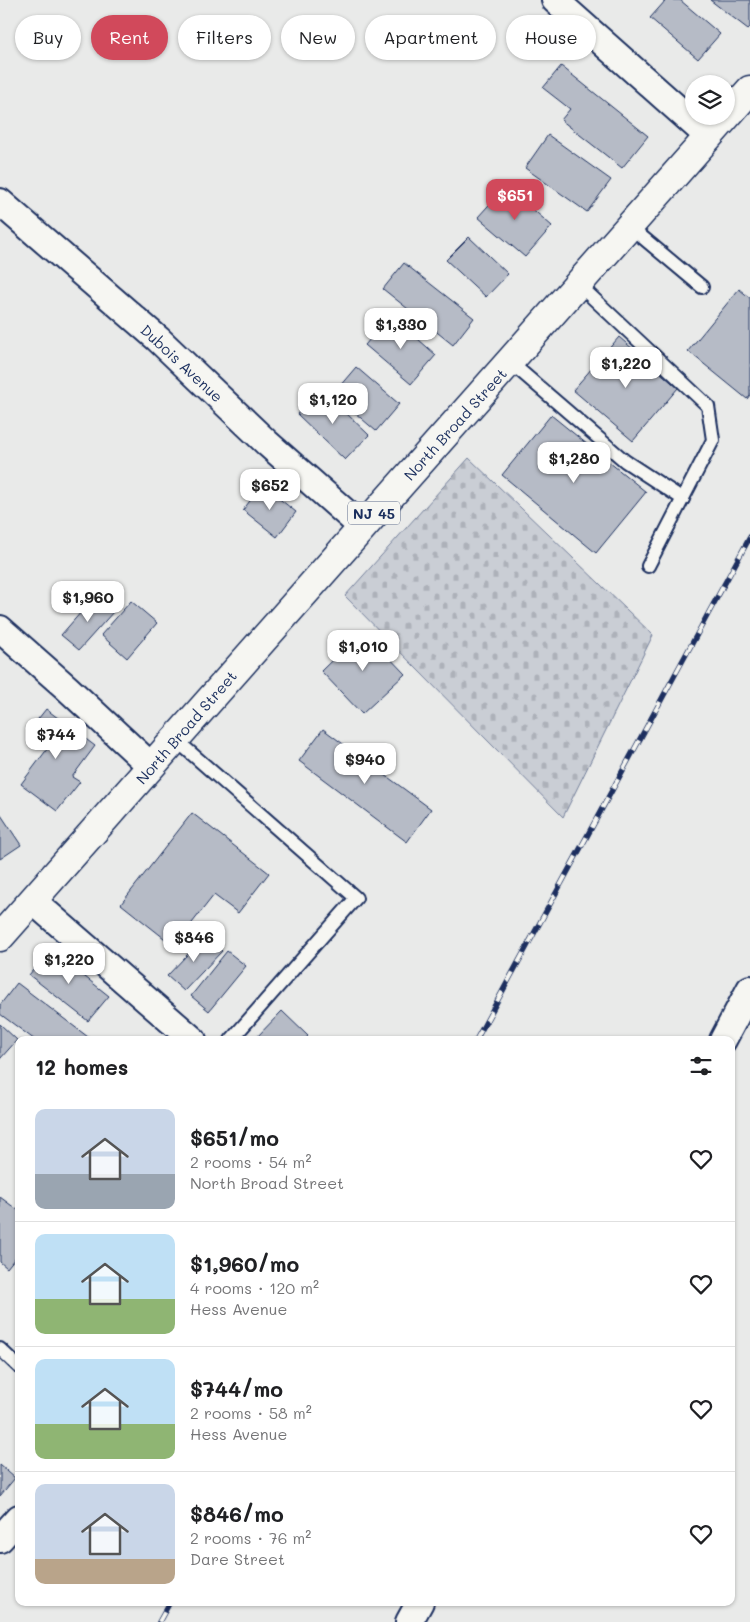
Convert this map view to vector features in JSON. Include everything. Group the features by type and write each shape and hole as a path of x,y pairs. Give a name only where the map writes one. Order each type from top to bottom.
{"main road":[{"name":"North Broad Street","path":"0,937 750,90"}],"street":[{"path":"555,0 708,136"},
{"name":"Dubois Avenue","path":"0,202 158,339 267,443 362,527"},
{"path":"0,629 151,766"},
{"path":"33,901 187,1036"},
{"path":"725,1036 750,989"},
{"path":"0,1539 15,1522"},
{"path":"409,1622 418,1606"}],"lane":[{"path":"629,226 702,287"},
{"path":"578,284 708,406 713,440 648,566"},
{"path":"510,362 625,461 683,499"},
{"path":"175,739 356,898 235,1036"},
{"path":"0,1349 15,1363"}],"green space":[{"path":"469,458 653,635 563,817 345,596"}],"building":[{"path":"666,0 680,0 720,34 698,59 650,18"},
{"path":"710,0 750,0 750,27 748,29"},
{"path":"561,66 648,136 622,168 561,120 570,109 543,88"},
{"path":"548,135 611,180 587,212 525,168"},
{"path":"506,186 552,226 525,257 478,217"},
{"path":"469,237 508,274 486,297 446,260"},
{"path":"404,263 474,318 453,345 383,289"},
{"path":"739,289 750,298 750,395 747,399 688,351"},
{"path":"391,315 436,355 411,384 365,345"},
{"path":"619,337 678,388 633,441 573,390"},
{"path":"356,367 399,404 376,431 333,394"},
{"path":"321,389 369,435 345,460 297,414"},
{"path":"551,415 646,492 596,553 502,475"},
{"path":"262,485 296,512 277,537 243,510"},
{"path":"96,595 114,611 79,650 61,635"},
{"path":"131,601 157,623 127,658 101,635"},
{"path":"363,630 405,674 362,714 321,671"},
{"path":"46,709 95,746 72,777 80,782 57,811 21,784 48,748 27,733"},
{"path":"323,729 431,809 407,842 299,761"},
{"path":"192,813 269,873 238,913 214,895 174,946 121,904"},
{"path":"0,816 21,845 0,859"},
{"path":"205,936 222,951 184,991 167,976"},
{"path":"50,949 109,996 88,1021 29,975"},
{"path":"227,951 246,966 209,1011 191,996"},
{"path":"17,983 87,1036 30,1036 0,1014 0,1005"},
{"path":"282,1011 308,1036 258,1036"},
{"path":"0,1024 15,1038 15,1042 0,1059"},
{"path":"0,1197 15,1208 15,1258 7,1268 0,1262"},
{"path":"0,1465 15,1478 0,1496"}],"railway":[{"path":"478,1036 750,537"},
{"path":"159,1622 168,1606"}]}
